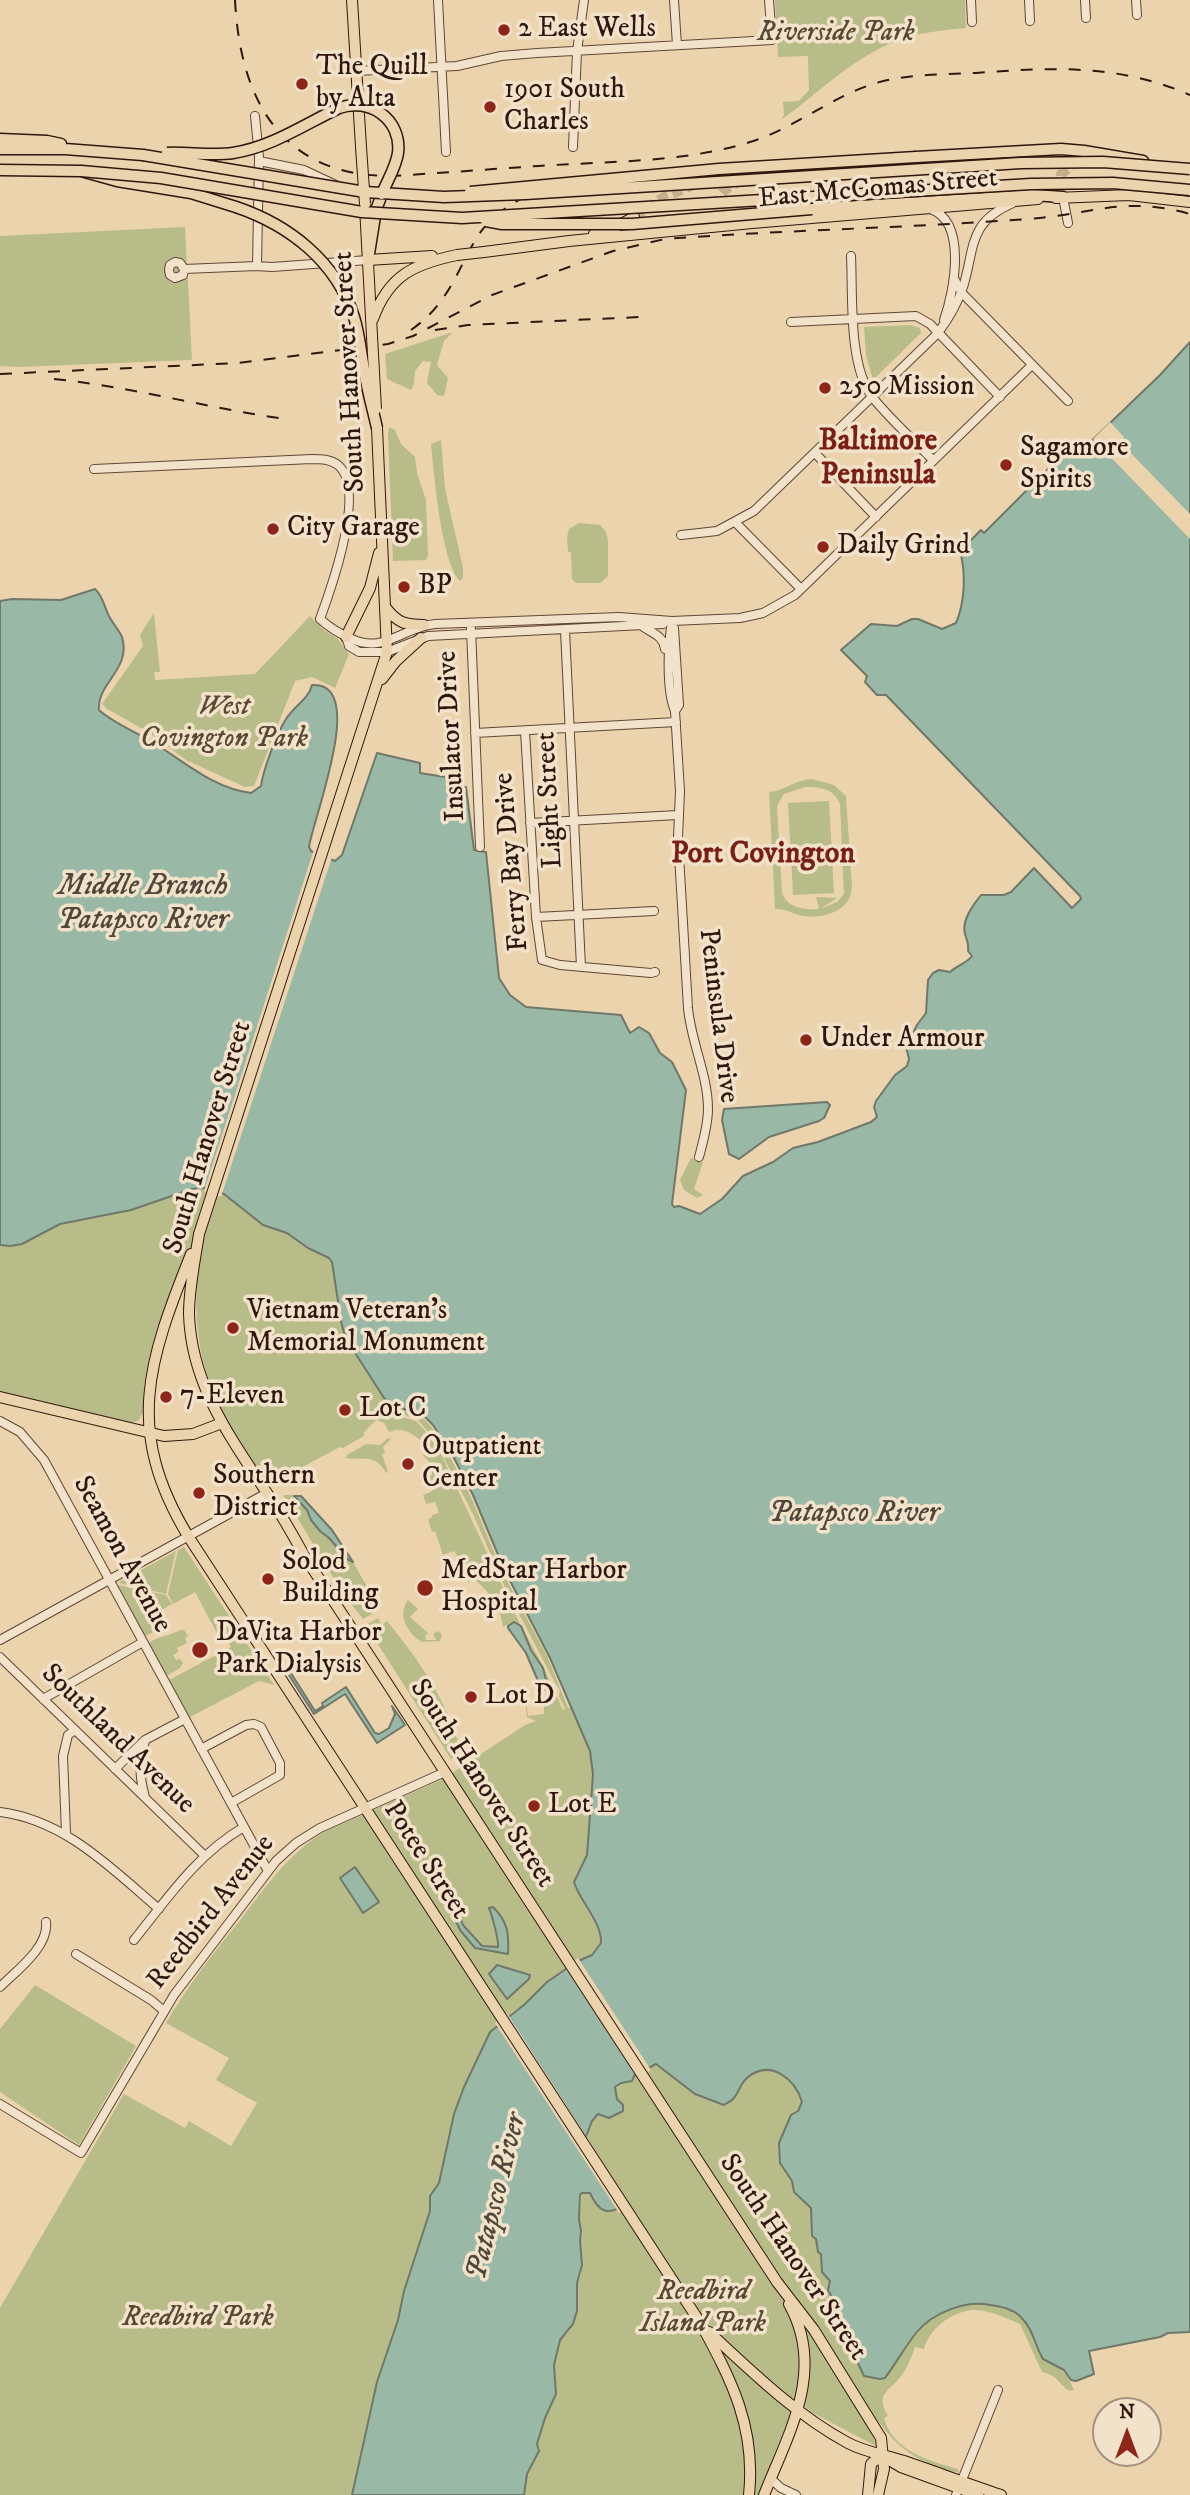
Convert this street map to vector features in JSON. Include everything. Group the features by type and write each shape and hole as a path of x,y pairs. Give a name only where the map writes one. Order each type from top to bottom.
{"highway":[{"path":"143,155 245,151 273,141 349,105 364,105 384,114 397,138 397,155 376,210 368,260"},
{"path":"0,139 47,141 88,150"},
{"path":"0,149 88,150 143,155 344,189 438,195 514,195 1021,163 1103,162 1190,169"},
{"path":"438,195 668,173 1060,149 1143,161"},
{"path":"0,170 81,171 161,178 362,212 462,218 502,224 618,224 1062,194"},
{"path":"0,178 41,170"},
{"path":"81,171 117,181 178,190 218,201 271,222 310,248 338,282 354,316 377,428"},
{"path":"462,218 1021,184 1112,183 1190,190"}],"main road":[{"name":"South Hanover Street","path":"352,0 387,652 199,1234 191,1280 191,1333 202,1382 222,1423 305,1557 778,2282 810,2323 873,2421 883,2441 884,2469 872,2494"},
{"name":"South Hanover Street","path":"356,71 359,49 358,0"},
{"name":"East McComas Street","path":"457,255 752,223 1020,201 1062,194 1129,195 1190,202"},
{"name":"East McComas Street","path":"569,241 608,230 634,217"},
{"path":"724,220 752,223"},
{"path":"368,260 457,255"},
{"path":"397,279 416,266 457,255"},
{"path":"371,323 380,301 397,279 401,258"},
{"path":"346,637 372,584 382,532"},
{"path":"386,607 394,619 402,624 424,625"},
{"path":"377,685 396,661 421,638"},
{"name":"Potee Street","path":"199,1234 155,1358 149,1397 148,1433 154,1464 163,1489 188,1536 701,2324 732,2384 743,2413 750,2457 749,2495"},
{"path":"0,1397 164,1436 193,1434 222,1423"},
{"path":"764,2495 797,2410 805,2380 805,2350 798,2322 778,2282"},
{"path":"701,2324 797,2410 848,2443 882,2454 978,2495"},
{"path":"959,2488 1000,2495"}],"street":[{"path":"438,0 446,152"},
{"path":"573,147 577,51 584,0"},
{"path":"674,0 677,45"},
{"path":"356,71 468,65 511,55 772,40 769,0"},
{"path":"971,0 972,22"},
{"path":"1029,0 1030,21"},
{"path":"1084,0 1086,18"},
{"path":"1136,0 1137,15"},
{"path":"255,117 259,161 257,266"},
{"path":"259,161 304,170 342,187 356,190 438,195"},
{"path":"1062,194 1068,223"},
{"path":"681,535 718,531 754,512 938,333 956,306 971,246 979,230 997,212 1020,201"},
{"path":"923,209 943,216 949,223 953,238 955,280 938,333"},
{"path":"851,256 857,363 873,397 933,460"},
{"path":"184,269 272,267 368,260"},
{"path":"955,280 961,292 1068,401"},
{"path":"956,306 974,305"},
{"path":"791,323 916,316 930,324 1000,397"},
{"path":"94,469 323,459 337,464 342,470 348,503 346,533 320,619 331,629 368,645 387,641 424,625 619,617 672,621 754,616 779,606 801,589 1032,365"},
{"path":"815,453 876,517"},
{"path":"736,523 801,589"},
{"path":"346,637 349,646 359,652 387,652 421,638 661,625 672,621"},
{"name":"Peninsula Drive","path":"672,621 669,637 671,686 680,791 678,815 689,1020 708,1108 699,1157"},
{"name":"Peninsula Drive","path":"672,621 679,705 675,711"},
{"name":"Insulator Drive","path":"470,622 481,847"},
{"path":"642,626 659,635 664,642 667,677 671,686"},
{"name":"Light Street","path":"565,630 581,967"},
{"path":"475,733 676,722"},
{"name":"Ferry Bay Drive","path":"525,731 536,917 542,960 560,965 655,972"},
{"path":"530,823 678,815"},
{"path":"536,917 654,911"},
{"name":"Seamon Avenue","path":"0,1421 19,1431 40,1454 268,1871"},
{"path":"0,1640 267,1493"},
{"path":"43,1699 143,1642"},
{"name":"Southland Avenue","path":"0,1657 204,1855"},
{"path":"115,1769 145,1740 185,1718"},
{"path":"201,1749 246,1725 261,1727 280,1763 281,1772 277,1778 231,1803"},
{"path":"66,1833 62,1756 68,1735 75,1730"},
{"path":"145,1740 139,1773 146,1800"},
{"name":"Reedbird Avenue","path":"0,2104 81,2153 183,1983 268,1871 286,1852 307,1835 445,1772"},
{"path":"0,1812 66,1833 159,1909"},
{"path":"134,1940 204,1855 244,1827"},
{"path":"0,1987 39,1944 46,1931 46,1922"},
{"path":"76,1954 151,2000 164,2011"},
{"path":"959,2488 998,2390"},
{"path":"770,2478 780,2488 796,2495"}],"green space":[{"name":"Riverside Park","path":"775,0 965,0 966,28 917,35 885,46 853,64 781,120 784,115 783,102 799,101 809,90 808,56 778,57"},
{"path":"185,227 192,360 0,366 0,236"},
{"path":"910,325 920,328 921,333 873,380 866,355 864,327"},
{"path":"450,333 444,341 437,365 448,378 444,396 437,395 427,383 431,362 423,361 415,371 411,390 387,379 385,354"},
{"path":"389,427 395,430 401,444 415,457 426,500 426,560 393,561"},
{"path":"441,440 445,488 463,568 463,578 460,581 448,556 436,495 431,444"},
{"path":"579,523 600,525 606,532 608,576 600,583 576,583 572,579 571,552 568,552 567,537 569,529"},
{"name":"West Covington Park","path":"154,613 160,672 154,672 155,680 255,674 310,616 325,631 337,638 349,654 335,688 312,677 295,681 254,786 245,787 186,760 150,733 102,704 143,646 140,635"},
{"path":"806,780 834,785 846,796 852,887 842,908 811,917 775,909 769,792","holes":["805,787 822,788 831,792 840,805 844,894 837,902 820,909 837,898 816,897 819,908 806,909 791,904 782,892 777,806 784,794"]},
{"path":"829,801 834,893 793,895 788,803"},
{"path":"691,1158 703,1162 694,1189 703,1195 697,1198 684,1190 680,1180"},
{"name":"Reedbird Park","path":"203,1188 224,1194 263,1225 287,1233 329,1258 346,1337 388,1403 422,1417 431,1426 450,1457 471,1497 502,1571 548,1658 568,1708 572,1707 590,1751 593,1774 587,1855 576,1875 585,1906 599,1929 601,1943 592,1955 576,1962 547,1982 525,2004 511,2013 448,2138 439,2183 430,2196 430,2211 377,2382 352,2495 0,2495 0,2308 124,2094 185,2128 189,2121 231,2146 257,2103 216,2080 229,2058 166,2023 191,1984 278,1872 312,1840 326,1831 443,1779 525,1725 536,1721 527,1717 525,1698 530,1694 526,1698 528,1716 544,1714 544,1703 550,1689 542,1692 545,1681 542,1666 524,1631 544,1668 563,1710 565,1709 559,1696 560,1690 504,1585 473,1514 434,1439 417,1419 383,1408 381,1411 416,1421 427,1433 442,1456 520,1624 511,1623 503,1627 494,1600 474,1579 469,1582 461,1572 466,1569 454,1551 443,1555 428,1519 439,1513 435,1502 426,1504 423,1495 436,1486 435,1483 426,1486 419,1480 432,1475 431,1464 423,1455 424,1443 412,1434 403,1430 389,1432 384,1423 376,1420 364,1432 364,1436 274,1482 261,1475 220,1407 204,1364 197,1320 198,1268 175,1282 150,1355 143,1413 138,1421 130,1423 0,1393 0,1245 10,1246 34,1238 60,1224 105,1216"},
{"path":"388,1438 391,1439 383,1447 385,1453 382,1454 388,1472 386,1473 373,1460 346,1458 366,1444 380,1445"},
{"path":"283,1495 296,1495 294,1497 307,1510 311,1520 353,1562 375,1601 369,1605 372,1614 363,1619 351,1604"},
{"path":"184,1547 274,1685 259,1681 188,1718 169,1680 231,1647 223,1633 218,1635 195,1592 173,1604 168,1594 178,1550"},
{"path":"176,1551 166,1594 119,1583 121,1581"},
{"path":"118,1585 166,1595 172,1604 156,1613 158,1617 155,1619 153,1615 149,1616 154,1632 145,1636"},
{"path":"408,1600 418,1609 410,1617 429,1634 425,1635 426,1640 436,1640 433,1634 438,1631 442,1635 440,1641 422,1642 408,1629 403,1612"},
{"path":"378,1618 382,1625 387,1621 399,1636 439,1697 460,1748 458,1754 451,1759 367,1627 366,1625"},
{"path":"184,1630 188,1636 185,1638 187,1643 177,1648 178,1652 173,1655 183,1663 180,1668 166,1676 149,1643"},
{"path":"35,1985 136,2046 79,2145 0,2092 0,2029"},
{"name":"Reedbird Island Park","path":"656,2063 695,2094 724,2105 743,2081 759,2071 775,2071 794,2086 802,2102 798,2111 791,2115 780,2138 780,2160 792,2181 794,2192 811,2208 812,2236 816,2239 821,2254 821,2269 830,2281 830,2292 838,2308 841,2327 848,2335 849,2350 864,2376 885,2378 910,2340 931,2320 959,2307 989,2304 1004,2307 1027,2324 1043,2359 1062,2370 1074,2390 1070,2391 1053,2376 1042,2372 1020,2324 997,2314 964,2311 936,2328 924,2349 915,2347 905,2370 886,2392 883,2402 888,2416 884,2418 895,2439 914,2453 958,2469 959,2473 934,2466 913,2455 894,2440 878,2421 870,2425 876,2446 811,2412 794,2397 789,2419 759,2495 524,2495 527,2474 539,2451 537,2444 556,2394 554,2365 560,2340 570,2330 577,2310 577,2283 581,2274 579,2219 582,2193 590,2193 598,2206 612,2212 585,2139 598,2114 613,2117 619,2112 619,2102 614,2091 621,2083 627,2083"}],"water":[{"name":"Patapsco River","path":"1190,342 1190,2332 1168,2333 1160,2337 1089,2351 1094,2374 1076,2381 1071,2380 1064,2370 1043,2359 1025,2321 1017,2313 998,2306 970,2304 931,2319 912,2338 885,2378 864,2376 849,2350 850,2339 841,2327 836,2314 838,2308 828,2290 830,2281 822,2272 821,2254 818,2252 816,2239 812,2236 811,2208 794,2192 792,2181 780,2163 779,2143 791,2115 798,2111 802,2102 794,2086 781,2074 765,2070 757,2072 745,2079 735,2097 724,2105 695,2094 656,2064 634,2076 632,2081 615,2087 623,2111 609,2118 598,2114 585,2139 626,2204 609,2211 597,2205 590,2193 580,2195 582,2265 577,2283 577,2311 573,2324 560,2340 554,2365 556,2394 537,2444 539,2451 527,2474 524,2495 352,2495 377,2382 430,2211 430,2196 439,2183 454,2114 464,2087 490,2032 547,1982 576,1962 592,1955 601,1943 598,1927 574,1882 587,1855 593,1774 590,1751 550,1658 504,1569 473,1495 453,1456 424,1416 396,1406 384,1398 345,1337 332,1262 329,1258 308,1248 287,1233 263,1225 224,1194 203,1188 192,1189 131,1210 60,1224 22,1244 0,1245 0,601 61,600 95,589 121,634 124,648 118,667 103,692 99,710 211,780 237,790 251,793 261,786 267,761 282,725 308,694 312,685 328,690 336,705 337,728 333,755 309,847 311,851 335,861 342,855 377,753 420,763 420,773 445,777 451,787 466,787 474,850 486,852 499,978 510,995 526,1007 621,1015 630,1033 639,1027 649,1033 660,1053 672,1062 686,1090 672,1204 674,1207 679,1206 700,1214 722,1199 743,1176 773,1162 793,1148 818,1142 871,1122 877,1117 874,1107 876,1101 895,1075 907,1066 909,1059 906,1047 926,1013 928,980 933,973 939,970 950,972 972,956 968,951 964,929 971,908 981,895 1004,895 1011,892 1034,868 1072,908 1081,899 886,695 877,695 865,682 867,676 841,650 871,624 897,626 918,619 942,629 956,623 964,587 960,551 981,530 984,533 1075,442 1083,449 1160,375"},
{"path":"827,1102 830,1105 824,1118 819,1121 769,1137 739,1159 729,1154 722,1120 724,1109"},
{"path":"294,1496 301,1496 332,1530 353,1562 320,1531"},
{"path":"514,1622 521,1626 531,1650 543,1668 547,1684 541,1688 526,1653 508,1628"},
{"path":"289,1670 315,1711 346,1687 375,1733 379,1734 389,1728 395,1714 392,1706 405,1725 377,1743 345,1694 314,1714 287,1672"},
{"path":"355,1867 379,1902 363,1913 340,1878"},
{"path":"493,1907 506,1928 508,1954 475,1948 460,1930 454,1917 460,1917 463,1925 482,1946 498,1947 489,1908"},
{"path":"497,1965 530,1975 507,1999 489,1974"}],"pier":[{"path":"1110,422 1124,437 1120,442 1190,514 1190,539 1093,439"},
{"path":"314,849 332,857 221,1197 204,1191"},
{"path":"578,1958 651,2070 638,2079 565,1967"},
{"path":"507,2013 629,2203 628,2207 619,2213 495,2023"}],"tunnel":[{"path":"1061,191 1061,174 1078,161"},
{"path":"724,220 717,208 717,202 721,194 741,181"},
{"path":"634,217 664,197 691,186"}],"railway":[{"path":"235,0 243,58 251,85 263,110 279,132 299,150 324,164 364,175 405,175 646,160 699,154 768,135 839,98 875,83 914,76 1084,70 1137,78 1190,95"},
{"path":"411,330 441,301 473,244 495,217 524,197 557,185 591,178"},
{"path":"0,374 238,363 388,344 413,336 492,295 613,251 665,239 1027,219 1126,206 1146,206 1190,214"},
{"path":"435,330 468,325 640,317"},
{"path":"54,379 285,419"}],"place":[{"name":"2 East Wells","path":"504,30"},
{"name":"The Quill by Alta","path":"302,84"},
{"name":"1901 South Charles","path":"490,107"},
{"name":"250 Mission","path":"825,388"},
{"name":"Sagamore Spirits","path":"1006,465"},
{"name":"City Garage","path":"273,529"},
{"name":"Daily Grind","path":"823,547"},
{"name":"BP","path":"404,587"},
{"name":"Under Armour","path":"806,1040"},
{"name":"Vietnam Veteran's Memorial Monument","path":"233,1328"},
{"name":"7-Eleven","path":"166,1397"},
{"name":"Lot C","path":"345,1410"},
{"name":"Outpatient Center","path":"408,1464"},
{"name":"Southern District","path":"199,1493"},
{"name":"Solod Building","path":"268,1579"},
{"name":"MedStar Harbor Hospital","path":"425,1588"},
{"name":"DaVita Harbor Park Dialysis","path":"200,1650"},
{"name":"Lot D","path":"471,1697"},
{"name":"Lot E","path":"534,1806"}],"district":[{"name":"Baltimore Peninsula","path":"878,460"},
{"name":"Port Covington","path":"763,856"}],"water label":[{"name":"Middle Branch Patapsco River","path":"143,905"}]}
